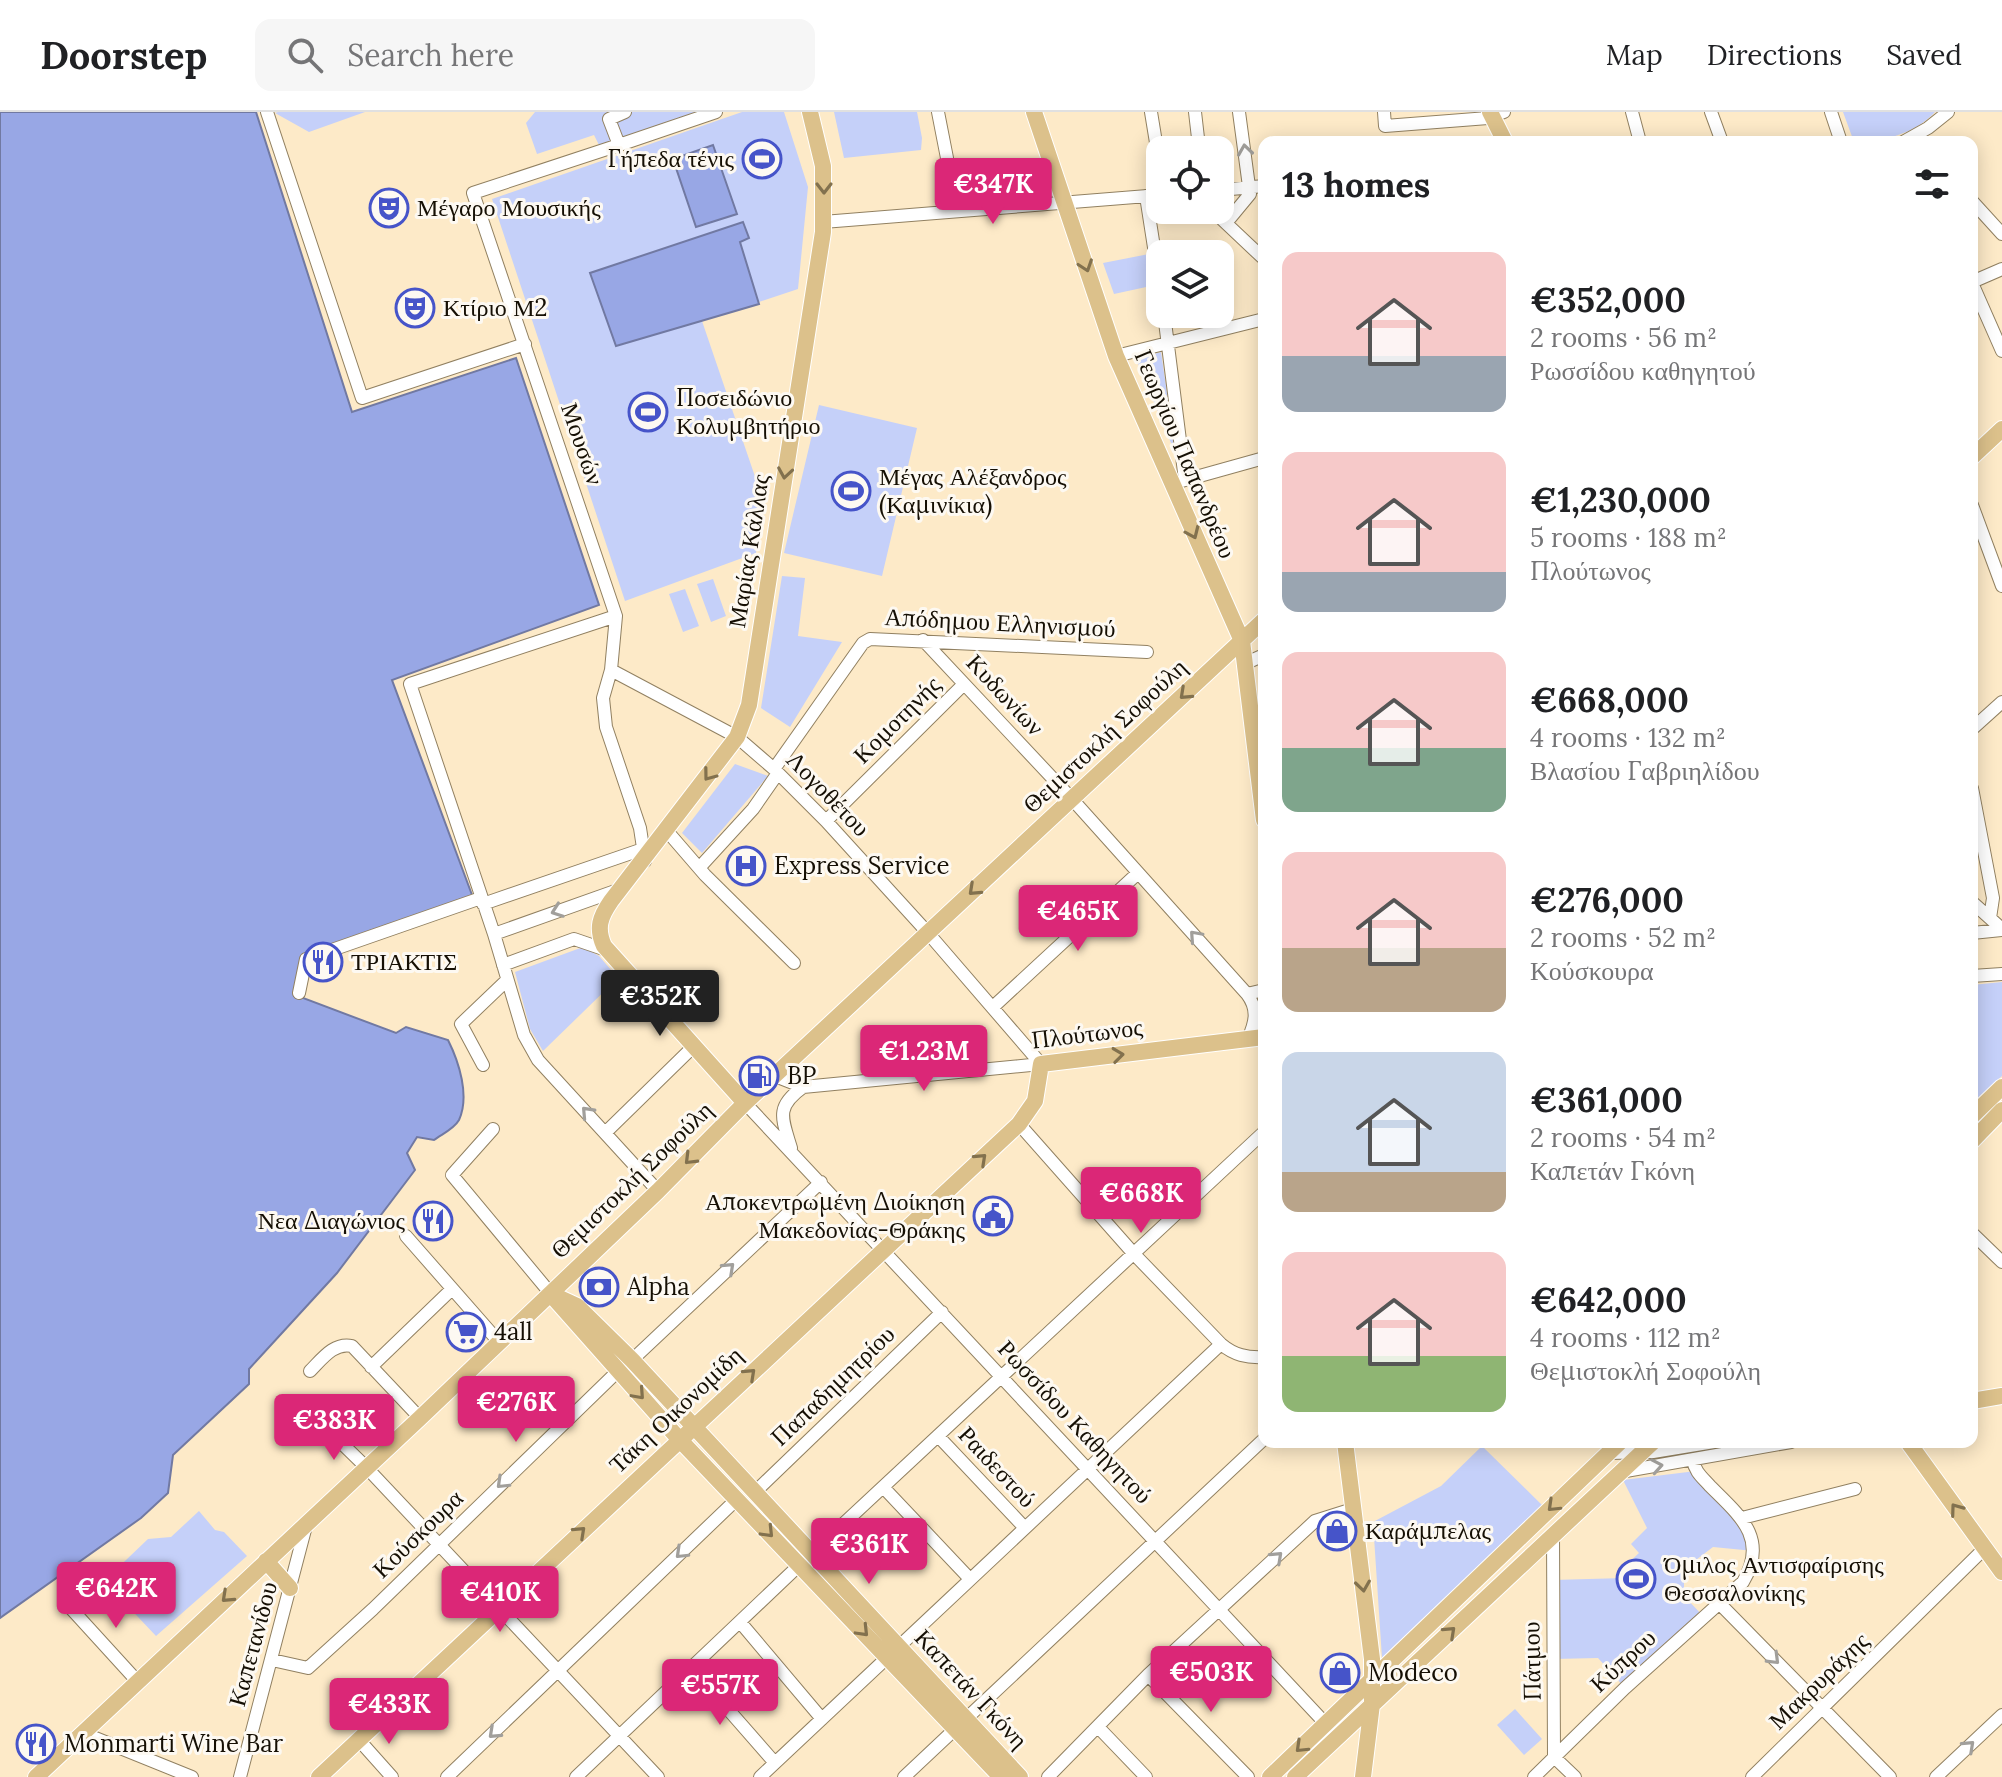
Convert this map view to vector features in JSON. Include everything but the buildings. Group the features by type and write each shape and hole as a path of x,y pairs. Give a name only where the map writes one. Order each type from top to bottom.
{"main road":[{"name":"Μαρίας Κάλλας","path":"607,949 599,932 603,913 644,855 667,831 737,737 749,705 823,222 823,166 810,112"},
{"name":"Γεωργίου Παπανδρέου","path":"1034,112 1116,356 1178,482 1242,641 1258,750"},
{"path":"1495,114 1503,136"},
{"path":"1978,451 2002,429"},
{"name":"Θεμιστοκλή Σοφούλη","path":"36,1777 551,1294 745,1103 1258,626"},
{"path":"607,949 745,1103"},
{"name":"Πλούτωνος","path":"1041,1064 1256,1038"},
{"name":"Τάκη Οικονομίδη","path":"319,1777 1019,1124 1035,1101 1041,1064"},
{"path":"1978,1110 2002,1087"},
{"path":"1978,1135 2002,1110"},
{"name":"Καπετάν Γκόνη","path":"551,1294 693,1427 755,1492 806,1559"},
{"name":"Καπετάν Γκόνη","path":"625,1365 679,1439 737,1499 806,1559 960,1723 1020,1777"},
{"path":"1978,1400 2002,1396"},
{"path":"1346,1448 1373,1677 1363,1777"},
{"path":"1270,1777 1614,1448"},
{"path":"1295,1777 1646,1448"},
{"path":"1912,1448 2002,1572"},
{"path":"266,1561 290,1588"},
{"name":"Καπετάν Γκόνη","path":"960,1723 1001,1777"}],"street":[{"path":"267,112 362,398 525,344"},
{"path":"625,112 609,119 619,145 716,112"},
{"path":"938,112 947,158 949,212"},
{"path":"1151,112 1155,136"},
{"path":"1195,112 1198,136"},
{"path":"1239,112 1257,187"},
{"path":"1384,112 1385,126 1495,114"},
{"path":"1632,112 1638,136"},
{"path":"1711,112 1720,136"},
{"path":"1831,112 1839,136"},
{"path":"1918,136 1948,112"},
{"name":"Μουσών","path":"619,145 473,193 616,616 611,670 603,698 606,727 640,828 644,855"},
{"path":"1234,189 1257,187"},
{"path":"1234,215 1257,187"},
{"path":"823,222 1146,196"},
{"path":"1978,208 2002,234"},
{"path":"1227,224 1258,253"},
{"path":"1978,280 2002,269"},
{"path":"1978,297 2002,351"},
{"path":"1116,356 1258,320"},
{"path":"1165,328 1178,482 1258,460"},
{"path":"1978,521 2002,586"},
{"path":"616,616 410,684 494,934 524,1035 538,1060 658,1191"},
{"name":"Απόδημου Ελληνισμού","path":"776,771 863,643 877,638 1147,652"},
{"name":"Κυδωνίων","path":"923,640 1072,799 1247,994"},
{"path":"1244,664 1258,658"},
{"name":"Λογοθέτου","path":"611,670 737,737 776,771 928,933 1041,1064"},
{"name":"Κομοτηνής","path":"826,821 964,684"},
{"path":"1978,724 2002,702"},
{"path":"699,868 753,809 776,771"},
{"path":"1978,819 1993,898 1990,918"},
{"path":"667,831 699,868 794,963"},
{"path":"299,993 306,959 482,901 644,855"},
{"path":"993,1007 1138,873"},
{"path":"494,934 622,889"},
{"path":"1978,907 2002,930"},
{"path":"1978,932 2002,930"},
{"path":"503,965 574,939 607,949"},
{"path":"1978,976 2002,974"},
{"path":"483,1065 461,1024 507,980"},
{"path":"1256,1038 1254,1008 1247,994 1258,991"},
{"path":"606,1132 694,1046"},
{"name":"Πλούτωνος","path":"775,1076 803,1087 1041,1064"},
{"path":"792,1151 782,1112 784,1104 803,1087"},
{"name":"Ρωσσίδου Καθηγητού","path":"745,1103 1325,1723"},
{"path":"1019,1124 1134,1254 1221,1344 1244,1356 1258,1357"},
{"name":"Καπετάν Γκόνη","path":"493,1129 452,1175 551,1294"},
{"path":"576,1777 1258,1138"},
{"name":"Κούσκουρα","path":"272,1660 308,1668 821,1182"},
{"path":"406,1236 499,1342"},
{"path":"1978,1239 2002,1262"},
{"path":"371,1367 452,1289"},
{"name":"Παπαδημητρίου","path":"755,1492 942,1312"},
{"path":"760,1777 1221,1344"},
{"path":"310,1371 335,1347 352,1346 420,1418"},
{"path":"313,1425 325,1427 366,1467 658,1777"},
{"name":"Ραιδεστού","path":"938,1436 1025,1528"},
{"path":"904,1777 1258,1445"},
{"path":"1620,1472 1758,1448"},
{"name":"Κύπρου","path":"1534,1777 1625,1688 1720,1604 1750,1571 1754,1551 1751,1532 1742,1518 1696,1471 1693,1460"},
{"path":"883,1487 970,1579"},
{"path":"1742,1518 1855,1489"},
{"path":"447,1777 737,1499"},
{"path":"1048,1777 1148,1675 1315,1521 1353,1509"},
{"name":"Καπετανίδου","path":"240,1777 307,1523"},
{"name":"Πάτμου","path":"1553,1535 1554,1757"},
{"name":"Μακρυράχης","path":"1752,1777 1985,1548"},
{"path":"66,1603 138,1682"},
{"path":"1720,1604 1890,1777"},
{"path":"740,1622 822,1719"},
{"path":"691,1667 775,1763"},
{"path":"1148,1675 1248,1777"},
{"path":"1936,1777 2002,1715"},
{"path":"1098,1727 1146,1777"},
{"path":"83,1733 192,1777"},
{"path":"359,1740 392,1777"},
{"path":"1554,1757 1575,1777"}],"shaded area":[{"path":"0,112 256,112 352,412 516,358 599,605 392,680 475,903 307,956 295,995 396,1033 406,1027 448,1040 456,1058 463,1090 459,1120 434,1140 417,1137 407,1153 415,1170 337,1273 249,1369 249,1384 173,1455 168,1493 141,1518 0,1618"},
{"path":"365,112 309,132 275,113"},
{"path":"535,112 701,112 599,145 594,135 537,154 526,123"},
{"name":"Ποσειδώνιο Κολυμβητήριο","path":"742,112 784,112 808,187 798,289 702,321 764,503 756,553 625,601 492,199"},
{"path":"834,112 917,112 921,150 844,158"},
{"path":"1843,112 1935,112 1918,126 1898,135 1852,136"},
{"path":"713,145 737,214 696,227 673,159"},
{"path":"743,222 749,238 740,242 759,304 616,346 590,273"},
{"path":"1146,255 1146,287 1114,294 1103,263"},
{"path":"1161,352 1176,455 1136,359"},
{"name":"Μέγας Αλέξανδρος (Καμινίκια)","path":"819,405 917,428 882,576 784,553"},
{"path":"782,576 805,578 798,636 842,642 790,727 761,708"},
{"path":"713,579 726,616 711,622 697,584"},
{"path":"685,589 699,626 683,632 669,594"},
{"path":"735,764 768,776 702,853 682,833"},
{"path":"583,947 599,956 618,978 543,1051 530,1029 515,972"},
{"path":"2002,982 2002,1076 1978,1098 1978,984"},
{"path":"1480,1448 1484,1448 1543,1506 1382,1658 1373,1522 1441,1486"},
{"name":"Όμιλος Αντισφαίρισης Θεσσαλονίκης","path":"1696,1471 1742,1518 1754,1551 1713,1547 1684,1569 1684,1596 1704,1617 1625,1688 1598,1658 1554,1659 1552,1580 1625,1578 1624,1567 1639,1553 1631,1544 1647,1528 1623,1480"},
{"path":"199,1511 215,1530 224,1532 247,1556 156,1636 104,1581 148,1539 171,1537"},
{"path":"1515,1709 1542,1739 1524,1755 1497,1725"}],"place":[{"name":"Γήπεδα τένις","path":"762,159"},
{"name":"Μέγαρο Μουσικής","path":"389,208"},
{"name":"Κτίριο Μ2","path":"415,308"},
{"name":"Ποσειδώνιο Κολυμβητήριο","path":"648,412"},
{"name":"Μέγας Αλέξανδρος (Καμινίκια)","path":"851,491"},
{"name":"Express Service","path":"746,866"},
{"name":"ΤΡΙΑΚΤΙΣ","path":"323,962"},
{"name":"BP","path":"759,1076"},
{"name":"Αποκεντρωμένη Διοίκηση Μακεδονίας-Θράκης","path":"993,1216"},
{"name":"Νεα Διαγώνιος","path":"433,1221"},
{"name":"Alpha","path":"599,1287"},
{"name":"4all","path":"466,1332"},
{"name":"Καράμπελας","path":"1337,1531"},
{"name":"Όμιλος Αντισφαίρισης Θεσσαλονίκης","path":"1636,1579"},
{"name":"Modeco","path":"1340,1673"},
{"name":"Monmarti Wine Bar","path":"36,1744"}]}
